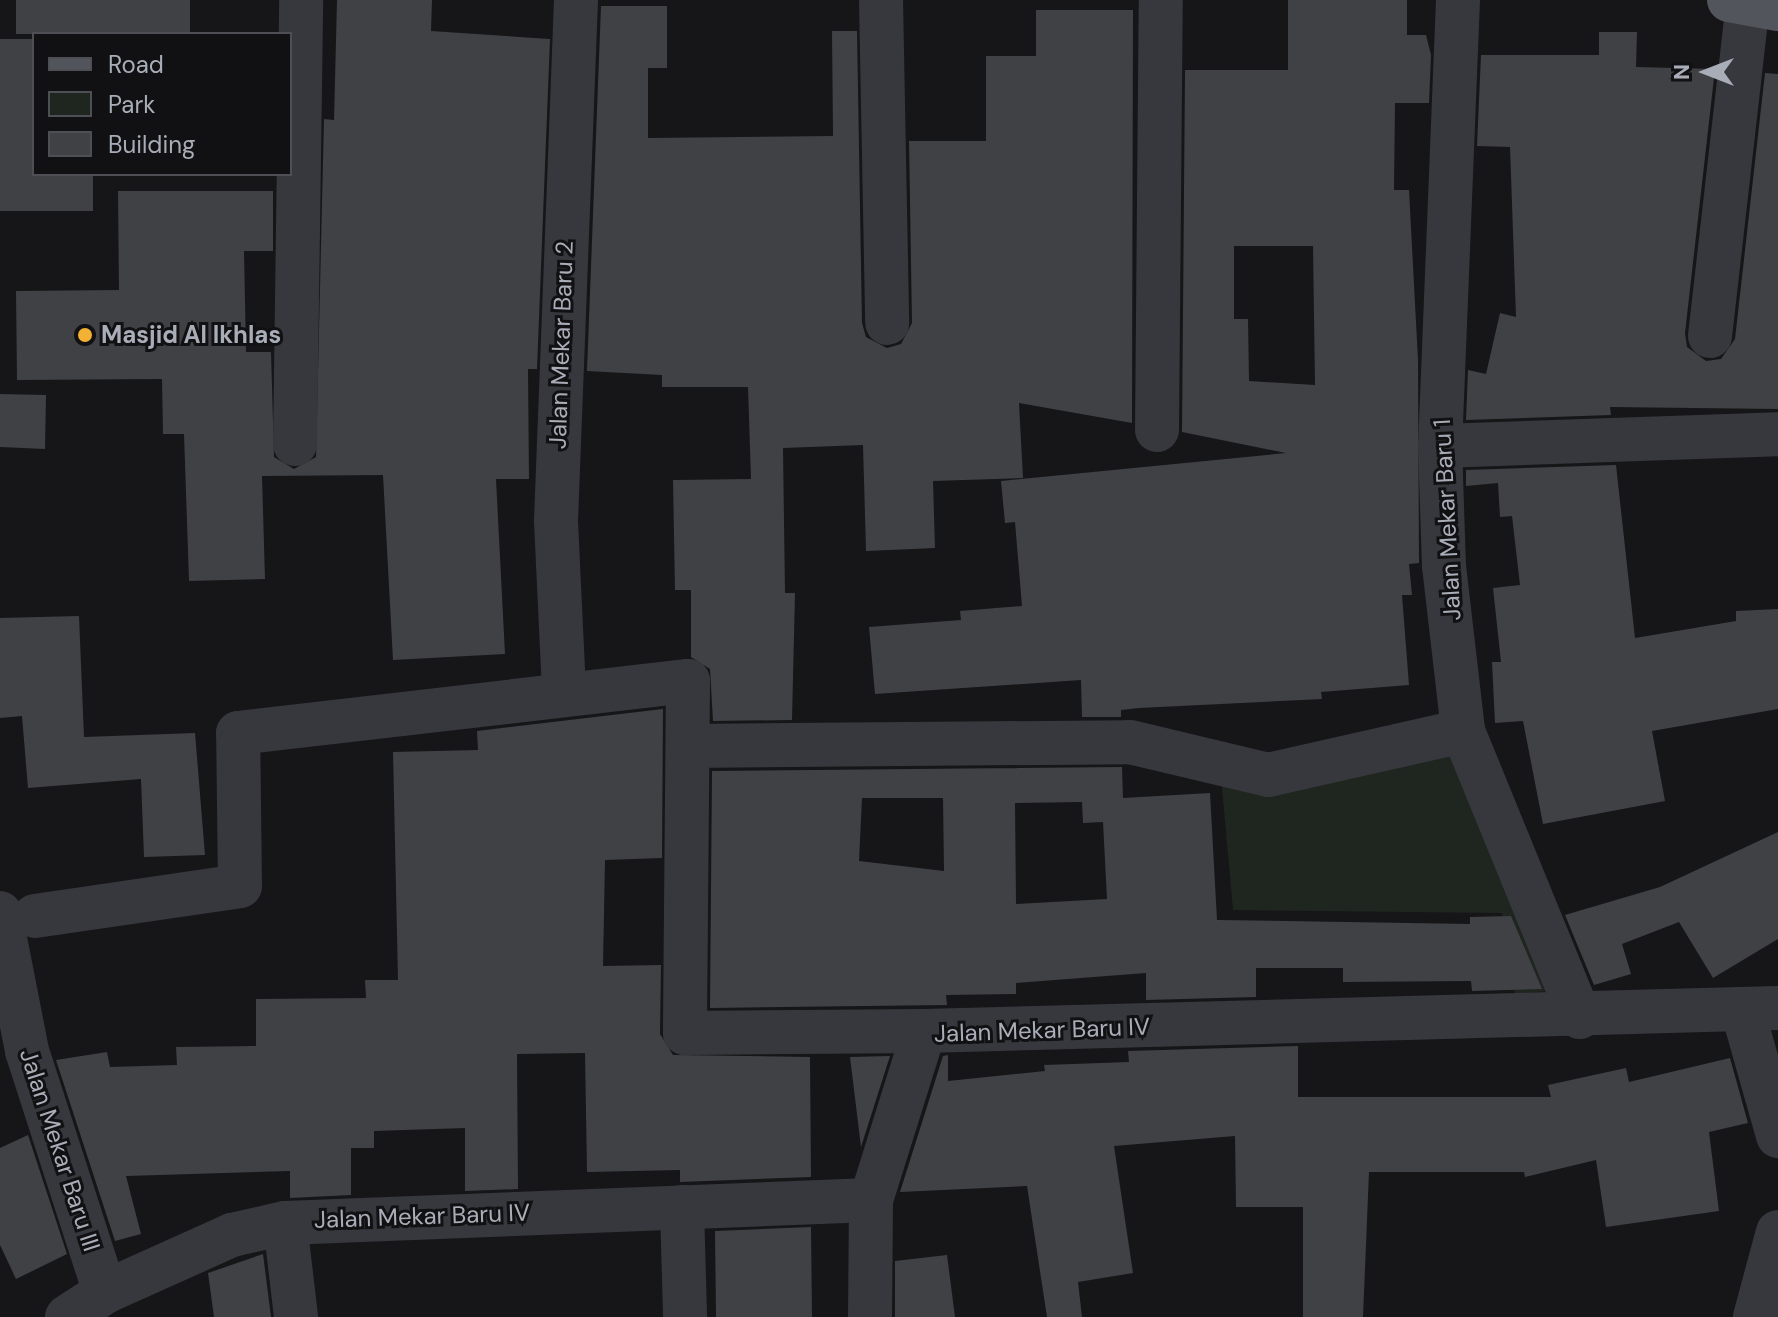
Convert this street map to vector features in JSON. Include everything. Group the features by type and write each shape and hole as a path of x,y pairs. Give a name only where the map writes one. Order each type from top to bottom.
{"street":[{"path":"295,444 301,0"},
{"name":"Jalan Mekar Baru 2","path":"564,691 556,490 576,0"},
{"path":"881,0 887,323"},
{"path":"1157,430 1161,0"},
{"name":"Jalan Mekar Baru 1","path":"1458,0 1440,446 1444,566 1463,731 1580,1017"},
{"path":"1710,336 1751,4"},
{"path":"1440,446 1778,434"},
{"path":"18,914 240,886 238,733 564,691 688,681 685,1033 924,1031"},
{"path":"688,746 1130,742 1268,775 1463,731"},
{"name":"Jalan Mekar Baru III","path":"18,914 27,1051 105,1292"},
{"path":"1761,1010 1777,1118"},
{"name":"Jalan Mekar Baru IV","path":"67,1317 105,1292 232,1235 285,1223 871,1200 924,1031 1580,1017 1761,1010"},
{"path":"870,1317 871,1200"},
{"path":"682,1207 685,1317"},
{"path":"285,1223 296,1317"},
{"path":"1755,1317 1778,1232"}],"green space":[{"path":"1447,732 1548,991 1515,994 1502,913 1233,910 1220,765"}],"building":[{"path":"16,0 190,0 190,32 16,34"},
{"path":"337,0 432,0 431,31 550,39 537,369 528,369 529,479 496,479 505,654 393,660 383,475 262,476 265,579 189,581 184,434 163,434 162,379 17,380 16,291 119,290 118,191 273,191 273,251 244,251 246,352 271,352 274,457 294,469 316,457 324,119 334,120"},
{"path":"1288,0 1407,0 1407,35 1426,35 1431,55 1429,103 1395,103 1394,190 1409,190 1418,360 1419,563 1409,564 1412,595 1402,595 1409,685 1321,692 1322,699 1121,710 1121,717 1082,717 1081,680 875,694 869,627 961,620 960,611 1022,606 1015,522 1005,523 1001,481 1286,453 1182,432 1185,70 1288,70","holes":["1234,246 1313,246 1315,385 1249,381 1248,319 1234,319"]},
{"path":"601,6 667,6 667,68 648,68 648,138 833,136 832,31 857,31 862,323 866,337 887,348 901,344 912,323 909,141 986,141 986,56 1036,56 1036,10 1133,10 1132,423 1019,403 1023,478 933,481 935,548 866,551 863,445 783,448 785,593 795,593 792,720 713,721 710,669 691,657 691,590 675,590 673,480 751,479 748,387 662,387 662,375 587,371"},
{"path":"1599,32 1637,32 1636,67 1715,69 1685,333 1687,347 1706,361 1721,359 1735,339 1765,73 1778,74 1778,409 1610,407 1611,415 1466,420 1468,370 1486,374 1500,313 1516,317 1510,147 1477,146 1481,55 1599,55"},
{"path":"0,39 32,39 32,176 93,176 93,211 0,211"},
{"path":"0,394 46,395 45,449 0,447"},
{"path":"1616,465 1635,638 1736,621 1736,611 1778,609 1778,709 1652,731 1665,801 1543,824 1523,721 1495,723 1492,662 1501,662 1493,588 1520,585 1512,516 1500,517 1498,483 1466,486 1466,470"},
{"path":"79,616 84,737 195,733 205,855 144,857 141,779 28,788 22,716 0,718 0,618"},
{"path":"663,709 662,858 605,860 603,966 661,965 660,1034 673,1055 810,1057 811,1177 680,1182 680,1170 587,1172 585,1053 517,1054 518,1189 465,1191 465,1128 374,1131 374,1148 351,1148 351,1195 290,1198 290,1171 126,1176 141,1234 115,1241 56,1060 107,1052 110,1067 177,1065 176,1047 256,1046 256,999 366,998 365,980 398,980 393,752 478,750 477,731"},
{"path":"1122,767 1123,798 1210,793 1217,920 1470,924 1470,917 1511,916 1542,989 1472,991 1471,981 1343,982 1343,968 1256,968 1256,997 1146,1000 1146,973 1016,983 1016,994 946,995 947,1005 710,1008 712,771","holes":["862,798 943,798 944,871 859,861","1082,802 1083,823 1103,822 1107,899 1016,904 1015,803"]},
{"path":"1778,832 1778,939 1713,978 1679,922 1622,944 1631,974 1594,985 1565,915 1660,887"},
{"path":"1298,1046 1298,1097 1551,1097 1548,1085 1626,1068 1629,1082 1730,1058 1748,1123 1709,1132 1719,1211 1606,1227 1596,1160 1525,1177 1524,1172 1369,1172 1363,1317 1303,1317 1303,1207 1236,1207 1235,1136 1114,1146 1133,1273 1078,1282 1082,1317 1047,1317 1027,1186 900,1192 943,1056 948,1055 948,1081 1045,1071 1044,1065 1129,1062 1128,1051"},
{"path":"890,1056 861,1147 850,1057"},
{"path":"28,1135 67,1254 16,1279 0,1245 0,1148"},
{"path":"811,1227 812,1317 716,1317 715,1231"},
{"path":"263,1254 271,1317 214,1317 208,1273"},
{"path":"947,1255 955,1317 895,1317 895,1261"}],"place":[{"name":"Masjid Al Ikhlas","path":"85,335"}]}
